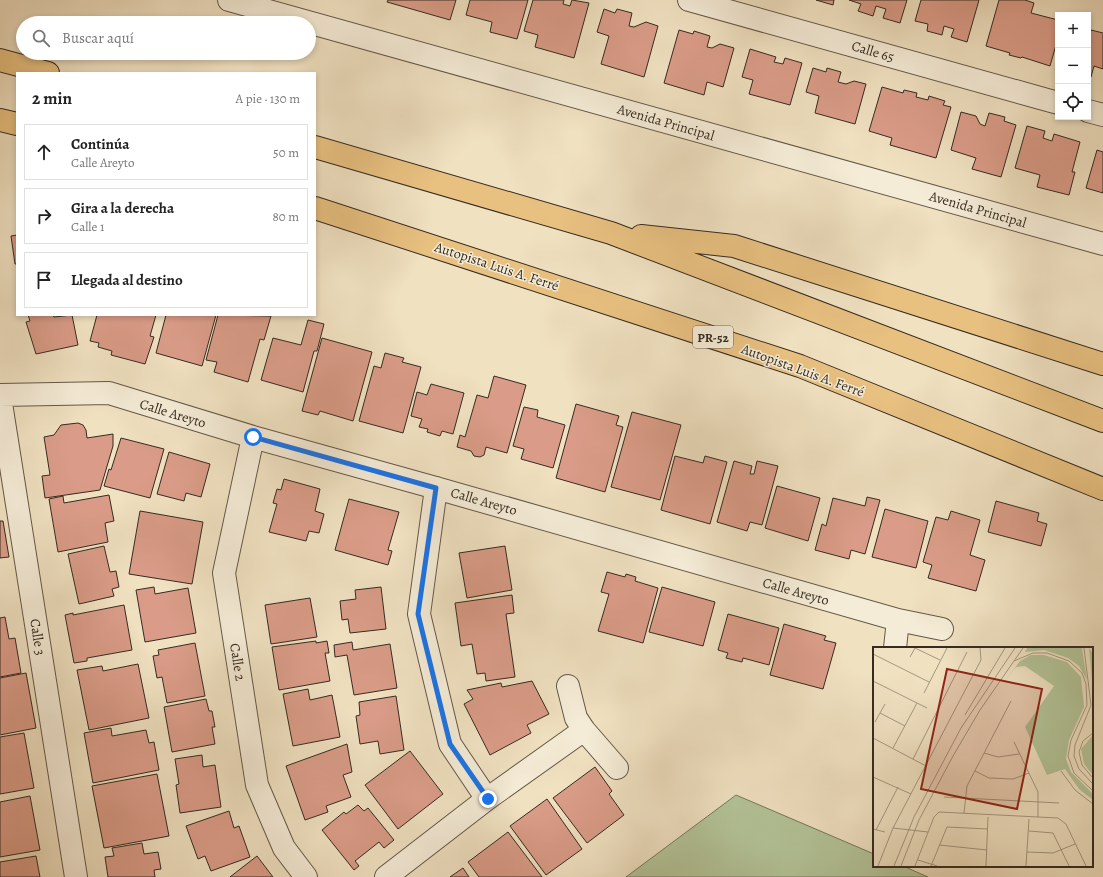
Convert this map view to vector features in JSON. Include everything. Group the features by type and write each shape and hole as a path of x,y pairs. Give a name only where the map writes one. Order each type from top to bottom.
{"highway":[{"path":"0,60 44,72"},
{"path":"0,120 16,124"},
{"path":"316,147 611,233 1103,421"},
{"name":"Autopista Luis A. Ferré","path":"316,208 800,366 1103,489"},
{"path":"611,233 734,246 1103,364"}],"street":[{"name":"Avenida Principal","path":"229,0 286,16"},
{"name":"Calle 65","path":"689,0 1055,102"},
{"name":"Avenida Principal","path":"316,24 1103,244"},
{"path":"1091,112 1103,115"},
{"name":"Calle Areyto","path":"0,396 109,393 253,437 898,620 942,628"},
{"name":"Calle 3","path":"0,396 76,877"},
{"name":"Calle 2","path":"253,437 224,573 257,785 284,848 306,877"},
{"path":"436,488 418,614 450,744 488,799"},
{"path":"895,647 898,620"},
{"path":"568,686 576,718 584,730 617,768"},
{"path":"386,877 488,799 584,730"}],"green space":[{"path":"736,795 873,854 873,867 905,867 928,877 626,877"}],"building":[{"path":"388,0 456,0 450,20 387,2"},
{"path":"470,0 528,0 517,39 490,32 492,22 466,15"},
{"path":"533,0 564,0 563,4 570,6 572,0 589,3 574,58 535,47 538,35 524,31"},
{"path":"816,0 834,0 833,5"},
{"path":"849,0 907,0 900,23 883,18 886,9 876,6 873,16 858,11 861,4"},
{"path":"921,0 979,0 967,42 951,37 954,29 944,26 942,35 927,31 928,24 915,21"},
{"path":"999,0 1025,0 1034,3 1031,13 1055,19 1055,48 1050,66 1022,57 1009,55 1010,53 986,46"},
{"path":"604,9 615,13 617,9 632,13 629,26 634,27 646,22 658,26 644,77 601,64 609,36 597,32"},
{"path":"679,30 693,34 694,31 710,36 707,47 712,48 720,44 734,48 723,87 707,82 704,95 664,83"},
{"path":"1091,30 1103,33 1103,69 1094,66 1091,77"},
{"path":"750,49 776,57 774,62 783,64 785,58 802,63 790,105 749,94 753,80 742,77"},
{"path":"813,68 826,72 827,68 841,72 838,82 846,84 854,81 866,84 855,124 815,113 819,96 806,92"},
{"path":"882,87 903,93 904,90 917,93 916,97 928,100 929,96 945,101 943,105 951,107 936,158 890,145 892,138 869,131"},
{"path":"961,112 976,116 980,124 985,126 989,113 1005,117 1004,121 1016,125 1001,177 972,169 976,158 951,150"},
{"path":"1027,126 1045,131 1043,138 1052,141 1054,134 1080,142 1072,172 1075,172 1069,195 1037,187 1040,175 1015,168"},
{"path":"1097,150 1103,152 1103,193 1086,188"},
{"path":"16,235 16,264 15,264 11,236"},
{"path":"28,316 72,316 78,345 36,354 26,322 30,321"},
{"path":"97,316 156,316 150,336 154,337 145,364 111,355 112,351 98,347 99,343 90,341"},
{"path":"166,316 216,316 202,366 156,353"},
{"path":"218,316 271,316 264,340 260,339 248,382 214,372 217,362 206,360"},
{"path":"308,320 324,324 317,351 314,351 303,392 261,380 273,338 301,345"},
{"path":"322,338 372,352 353,421 320,411 318,415 302,411"},
{"path":"385,353 404,358 402,362 421,367 403,433 359,421 374,366 381,368"},
{"path":"494,376 526,385 507,453 486,447 484,455 480,457 474,456 471,451 457,447 460,435 465,437 477,395 488,398"},
{"path":"431,384 464,393 453,434 442,431 440,436 427,432 428,429 419,427 422,419 411,416 417,392 427,395"},
{"path":"576,404 619,416 616,425 623,427 605,492 556,478"},
{"path":"524,407 538,410 537,417 565,425 553,468 521,459 524,449 513,446"},
{"path":"632,412 681,425 660,500 611,487"},
{"path":"78,423 83,425 86,430 87,438 113,434 113,446 100,490 45,498 42,476 50,475 44,437 54,435 61,425"},
{"path":"121,438 164,449 150,498 104,486 109,469 111,470"},
{"path":"169,452 210,464 201,497 186,493 184,501 157,494"},
{"path":"675,456 703,463 705,456 727,462 710,524 661,510"},
{"path":"734,461 752,466 750,474 754,474 757,461 778,466 762,525 750,522 747,531 717,522"},
{"path":"284,479 320,489 315,511 324,514 319,533 309,531 306,541 269,532 277,504 273,503 277,489 281,490"},
{"path":"777,486 820,498 808,541 765,528"},
{"path":"109,495 114,521 105,523 108,542 58,552 49,499 63,496 64,503"},
{"path":"867,497 880,500 865,554 851,550 849,559 815,550 822,524 826,526 833,498 865,506"},
{"path":"349,499 399,512 388,550 392,551 388,565 335,550"},
{"path":"996,501 1039,513 1037,521 1047,524 1041,546 988,532"},
{"path":"885,509 928,521 916,568 872,557"},
{"path":"140,511 203,522 192,584 129,574"},
{"path":"951,511 980,520 970,555 985,560 976,591 928,578 932,565 923,562 936,517 948,520"},
{"path":"0,521 3,521 9,557 0,558"},
{"path":"104,546 110,572 116,571 119,587 112,589 114,596 79,604 68,554"},
{"path":"505,546 512,590 467,598 459,553"},
{"path":"607,572 625,577 626,574 636,577 635,581 658,588 643,643 598,631 609,594 601,592"},
{"path":"154,587 155,594 188,588 196,633 145,642 136,590"},
{"path":"381,587 386,629 350,633 348,619 342,620 340,601 356,599 355,590"},
{"path":"662,587 715,602 703,646 649,632"},
{"path":"512,595 514,613 506,614 515,677 486,681 485,673 477,674 472,644 461,646 455,603"},
{"path":"310,598 317,637 271,644 265,605"},
{"path":"124,605 132,650 87,658 87,661 74,663 65,615 73,613 73,615"},
{"path":"728,614 779,628 769,665 743,658 742,662 726,658 728,653 718,650"},
{"path":"5,617 9,639 15,638 21,673 0,677 0,618"},
{"path":"784,624 826,636 824,640 836,643 823,689 770,675"},
{"path":"316,641 316,643 327,641 329,653 325,653 330,681 279,690 272,647"},
{"path":"352,642 353,650 390,644 397,688 354,695 347,655 335,657 334,645"},
{"path":"195,643 205,696 167,703 162,677 157,678 153,656 159,655 158,650"},
{"path":"138,664 149,718 89,730 77,670 102,666 103,671"},
{"path":"26,673 36,728 0,735 0,678"},
{"path":"532,681 549,714 527,725 531,733 490,755 464,704 473,699 467,690 501,683 502,687"},
{"path":"308,689 310,700 332,695 340,737 293,746 283,694"},
{"path":"396,696 404,750 380,754 378,741 360,744 356,716 360,715 359,702"},
{"path":"206,699 209,711 212,711 215,727 212,727 215,744 172,752 164,707"},
{"path":"111,728 112,736 146,730 149,743 154,742 159,770 93,783 84,733"},
{"path":"24,733 34,788 0,794 0,737"},
{"path":"347,744 352,772 343,775 351,797 326,806 328,812 305,820 286,766"},
{"path":"410,751 443,794 398,829 365,785"},
{"path":"202,755 203,767 215,765 221,807 180,813 176,785 179,784 175,759"},
{"path":"595,767 612,791 609,794 624,815 587,843 553,798"},
{"path":"157,774 169,836 104,848 92,786"},
{"path":"30,796 40,850 0,857 0,802"},
{"path":"547,799 582,849 546,875 510,826"},
{"path":"358,805 364,811 368,808 394,840 384,848 379,842 355,861 359,866 354,870 322,830 344,812 346,814"},
{"path":"229,811 234,828 239,826 250,857 211,871 205,856 198,859 186,826"},
{"path":"508,832 542,877 479,877 468,862"},
{"path":"142,843 144,854 158,852 161,869 154,870 155,877 108,877 105,857 114,856 112,848"},
{"path":"36,856 40,877 0,877 0,862"},
{"path":"257,856 273,877 230,877"},
{"path":"463,868 469,877 450,877"}],"route":[{"path":"253,437 436,488 418,614 450,744 488,799"}]}
